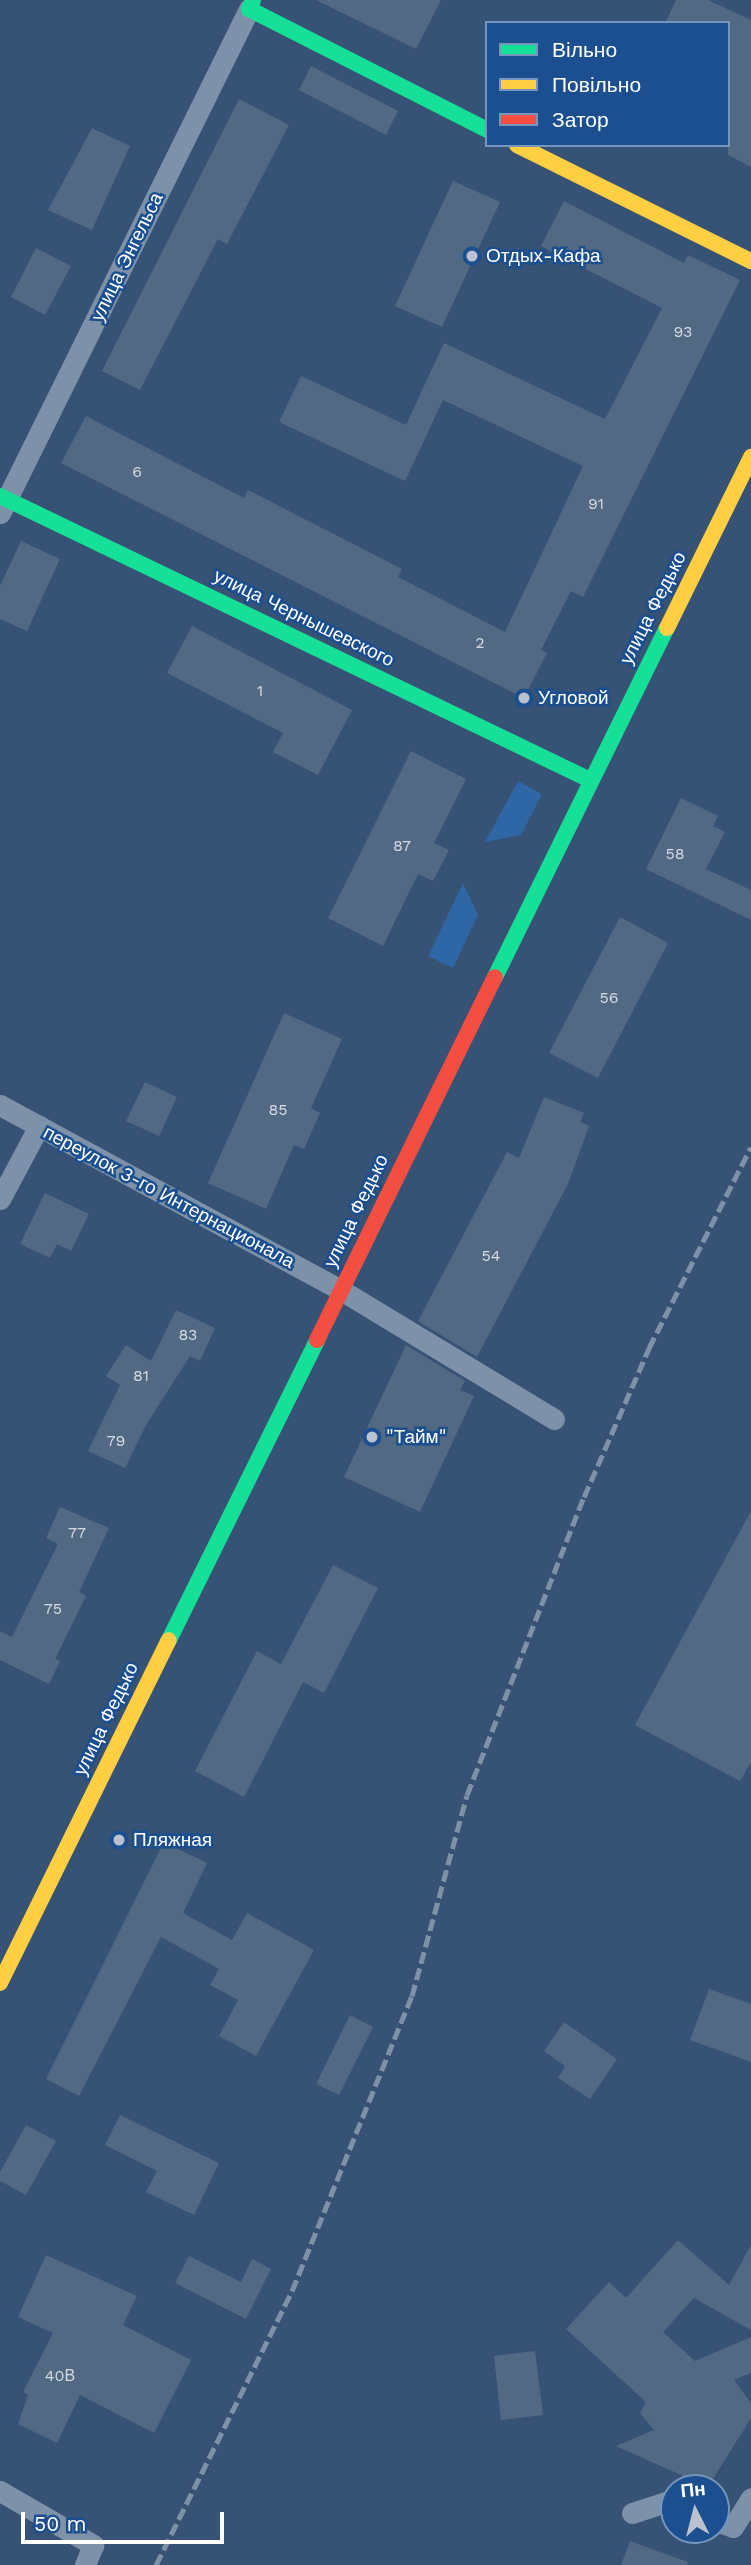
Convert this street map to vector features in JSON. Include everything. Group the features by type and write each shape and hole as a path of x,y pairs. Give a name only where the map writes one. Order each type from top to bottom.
{"main road":[{"path":"251,5 485,129"},
{"path":"521,147 751,261"},
{"name":"улица Федько","path":"0,1983 751,457"},
{"name":"улица Чернышевского","path":"2,503 590,780"}],"street":[{"name":"улица Энгельса","path":"2,503 251,5"},
{"name":"переулок 3-го Интернационала","path":"0,1105 341,1290 554,1419"},
{"path":"0,1199 39,1126"},
{"path":"0,2491 93,2545 85,2565"},
{"path":"730,2526 733,2527 751,2498"},
{"path":"632,2513 660,2504"}],"shaded area":[{"path":"518,781 542,794 521,835 485,842"},
{"path":"463,883 478,915 453,968 428,956"}],"building":[{"path":"316,0 441,0 416,49"},
{"path":"676,0 708,0 751,20 751,167 728,155 730,21 666,21"},
{"path":"311,66 398,111 386,135 299,90"},
{"path":"239,99 289,125 227,244 218,239 140,390 102,371"},
{"path":"92,128 130,146 92,230 48,210"},
{"path":"453,181 500,202 442,327 395,306"},
{"path":"564,201 684,263 688,255 740,280 583,597 571,591 541,650 547,653 524,698 61,463 86,416 244,498 248,490 402,569 398,577 505,632 583,466 443,400 405,481 279,422 301,376 406,425 444,343 605,419 662,308 541,246"},
{"path":"36,248 71,266 45,315 11,297"},
{"path":"21,541 60,559 27,631 0,619 0,586"},
{"path":"192,626 352,710 318,775 273,752 283,733 167,673"},
{"path":"411,751 466,779 434,843 449,850 433,881 418,874 383,946 328,918"},
{"path":"681,798 718,816 713,826 725,832 706,869 751,890 751,920 646,869"},
{"path":"620,917 668,943 598,1078 549,1053"},
{"path":"284,1013 342,1039 311,1108 320,1113 304,1149 294,1145 266,1209 208,1183"},
{"path":"145,1082 177,1097 159,1136 126,1121"},
{"path":"544,1097 584,1113 580,1122 589,1126 568,1184 477,1357 418,1321 507,1152 519,1158"},
{"path":"45,1193 89,1214 71,1251 57,1244 50,1258 20,1244"},
{"path":"176,1310 215,1328 200,1361 190,1356 146,1425 125,1468 88,1451 120,1385 106,1376 126,1345 151,1361"},
{"path":"406,1345 465,1381 460,1390 474,1396 420,1512 344,1477"},
{"path":"60,1507 109,1528 79,1592 86,1596 55,1659 60,1661 49,1684 0,1660 0,1631 12,1637 58,1544 46,1538"},
{"path":"751,1511 751,1762 740,1781 635,1725"},
{"path":"333,1565 378,1588 324,1693 303,1682 244,1797 195,1771 257,1651 281,1664"},
{"path":"164,1842 207,1863 183,1913 232,1940 247,1913 314,1950 256,2056 219,2036 238,2000 210,1985 219,1969 161,1937 79,2096 46,2079"},
{"path":"709,1989 751,2004 751,2062 690,2040"},
{"path":"350,2015 373,2027 339,2095 316,2084"},
{"path":"564,2022 617,2059 590,2099 558,2078 565,2066 544,2051"},
{"path":"120,2115 219,2163 194,2215 146,2192 157,2171 105,2145"},
{"path":"26,2125 56,2141 26,2195 0,2181 0,2172"},
{"path":"678,2240 729,2285 751,2245 751,2330 694,2298 663,2332 695,2361 751,2337 751,2373 734,2380 751,2403 751,2418 716,2474 679,2474 616,2446 654,2430 640,2413 646,2402 566,2329 609,2282 626,2298"},
{"path":"46,2255 137,2296 123,2325 191,2360 154,2433 80,2395 57,2443 18,2424 28,2395 23,2392 53,2333 18,2317"},
{"path":"189,2256 241,2282 252,2259 271,2269 246,2319 175,2283"},
{"path":"535,2351 543,2415 501,2420 494,2356"},
{"path":"630,2541 688,2562 687,2565 621,2565"}],"railway":[{"path":"156,2565 292,2291 412,1996 467,1795 584,1497 649,1348 751,1147"}],"traffic: fast":[{"path":"253,0 249,9 485,129"},
{"path":"0,496 590,780"},
{"path":"495,977 667,628"},
{"path":"169,1640 317,1340"}],"traffic: slow":[{"path":"521,147 751,261"},
{"path":"667,628 751,457"},
{"path":"0,1983 169,1640"}],"traffic: jam":[{"path":"317,1340 495,977"}],"place":[{"name":"Отдых-Кафа","path":"472,256"},
{"name":"Угловой","path":"524,698"},
{"name":"\"Тайм\"","path":"372,1437"},
{"name":"Пляжная","path":"119,1840"}]}
